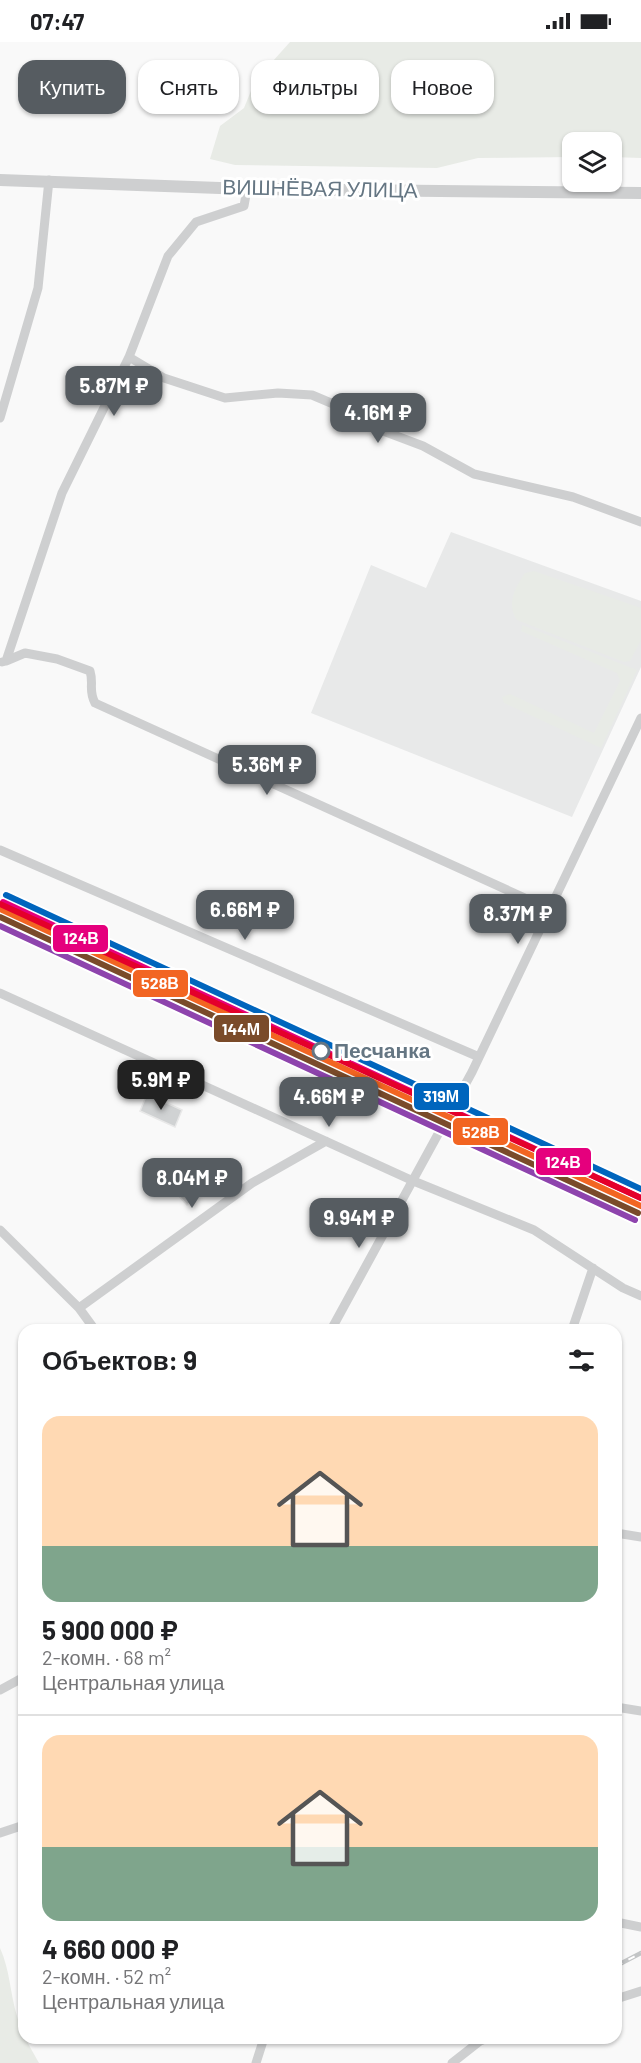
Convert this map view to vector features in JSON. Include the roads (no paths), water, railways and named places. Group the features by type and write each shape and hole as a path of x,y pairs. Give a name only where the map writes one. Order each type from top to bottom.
{"street":[{"name":"ВИШНЁВАЯ УЛИЦА","path":"0,180 50,180 247,189 641,193"},
{"path":"0,417 38,288 50,180"},
{"path":"3,662 62,493 129,357 168,256 196,222 244,206 247,189"},
{"path":"129,357 164,378 225,398 278,393 312,395 338,406 362,423 423,446 474,474 573,497 641,522"},
{"path":"3,662 25,653 57,659 90,671 92,678 90,694 95,703 549,909"},
{"path":"334,1324 479,1057 641,718"},
{"path":"0,850 479,1057"},
{"path":"0,993 411,1180 534,1230 624,1288 641,1296"},
{"path":"79,1308 252,1183 326,1142"},
{"path":"0,1230 79,1308 91,1324"},
{"path":"574,1324 593,1268"},
{"path":"622,1534 641,1537"},
{"path":"0,1689 18,1680"},
{"path":"622,1708 641,1711"},
{"path":"0,1833 18,1827"},
{"path":"622,1923 641,1927"},
{"path":"622,1997 641,1990"},
{"path":"256,2063 262,2044"},
{"path":"452,2063 476,2044"}],"railway":[{"path":"622,1963 641,1953"}],"place":[{"name":"Песчанка","path":"321,1051"}]}
